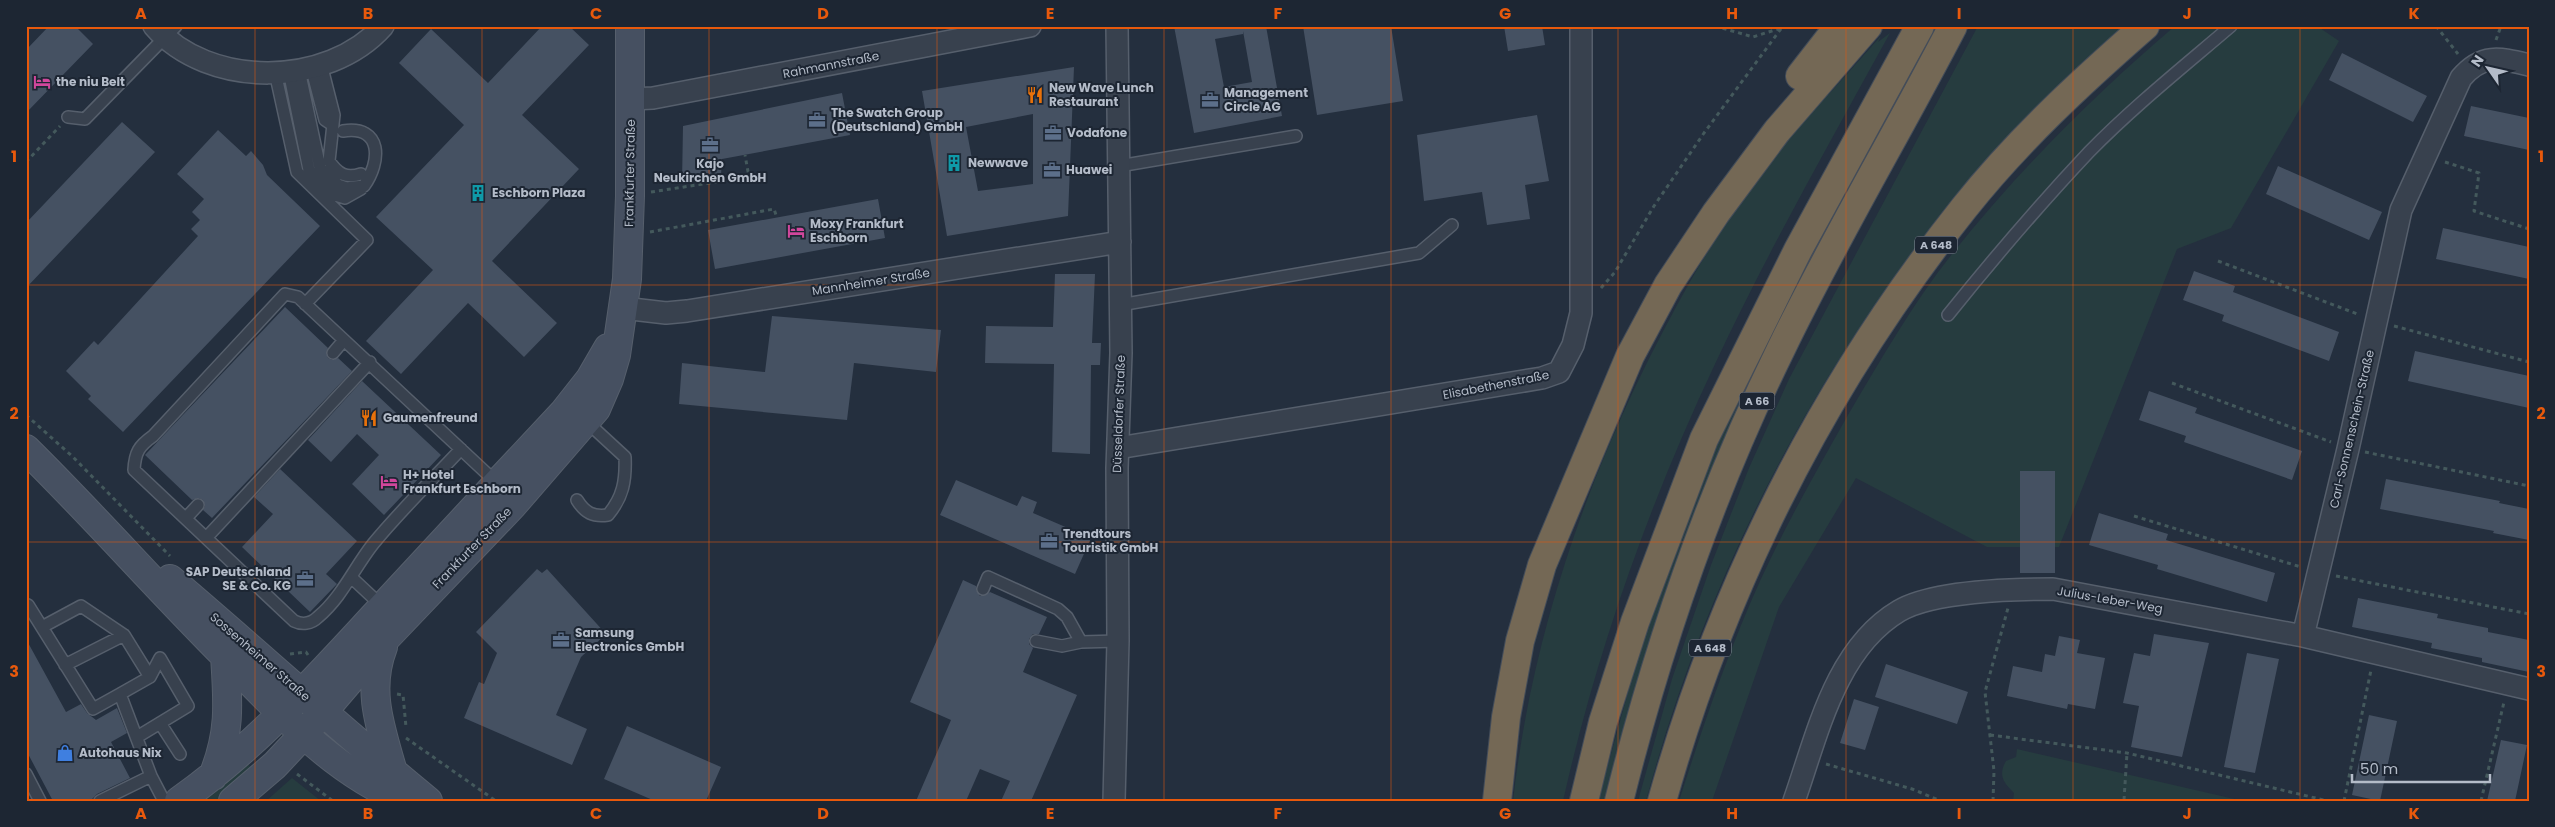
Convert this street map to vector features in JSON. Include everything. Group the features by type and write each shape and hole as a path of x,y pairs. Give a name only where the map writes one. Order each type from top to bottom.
{"highway":[{"path":"1497,801 1506,718 1520,641 1542,565 1606,410 1630,356 1725,173 1839,26"},
{"path":"1668,285 1716,213 1776,131 1868,26"},
{"name":"A 66","path":"1584,801 1603,722 1635,622 1704,440 1798,250 1920,26"},
{"name":"A 66","path":"1619,801 1638,727 1667,632 1706,521 1733,454 1780,349 1953,26"},
{"name":"A 648","path":"1662,801 1679,739 1711,648 1776,502 1852,364 1909,280 1966,206 2008,158 2062,102 2145,26"},
{"path":"1489,801 1500,773"}],"street":[{"path":"165,30 179,49 201,60 226,68 299,69 356,49 383,26"},
{"name":"Frankfurter Straße","path":"233,801 275,765 304,734 386,638 512,506 587,422 596,409 610,379 616,354 627,279 630,196 630,26"},
{"name":"Düsseldorfer Straße","path":"1114,801 1118,640 1120,305 1117,26"},
{"name":"Elisabethenstraße","path":"1118,448 1542,378 1559,372 1573,345 1581,313 1581,26"},
{"name":"Rahmannstraße","path":"631,99 653,98 1027,27"},
{"path":"2469,68 2491,59 2529,65"},
{"name":"Carl-Sonnenschein-Straße","path":"2303,636 2348,449 2401,210 2424,155 2461,78 2469,68"},
{"name":"Mannheimer Straße","path":"622,314 687,311 1120,242"},
{"name":"Frankfurter Straße","path":"179,801 212,778 258,738 282,714 570,406 604,356 622,314"},
{"name":"Sossenheimer Straße","path":"26,449 92,514 187,619 282,714 352,773 405,801"},
{"name":"Sossenheimer Straße","path":"92,514 274,667 323,713 428,801"},
{"name":"Julius-Leber-Weg","path":"1794,801 1841,676 1868,635 1900,610 1929,601 2014,589 2053,589 2303,636"},
{"path":"2303,636 2519,686"},
{"path":"386,638 375,669 375,697 393,772"},
{"path":"212,778 222,754 228,720 224,656"}],"lane":[{"path":"1948,316 1985,269 2090,152 2139,105 2231,26"},
{"path":"68,117 85,119 165,30"},
{"path":"299,69 334,115 331,124 329,161 343,175 351,177 361,174"},
{"path":"299,69 320,168 338,185 346,188 364,186 376,164 376,150 372,139 364,132 343,131"},
{"path":"299,69 297,172 367,240 306,304"},
{"path":"1119,166 1296,136"},
{"path":"1120,305 1419,253 1452,225"},
{"path":"461,449 372,545 352,578 318,618 300,624 294,622 207,537 134,470 134,454 285,294 298,297 306,304 498,483"},
{"path":"333,353 344,340"},
{"path":"207,537 251,484 370,362"},
{"path":"577,500 583,510 595,516 608,515 619,502 626,478 625,457 587,422"},
{"path":"186,518 198,505"},
{"path":"983,589 988,577 1058,609 1081,642"},
{"path":"352,578 383,607"},
{"path":"26,606 28,605 93,709 150,676 160,658 188,706 137,738"},
{"path":"42,627 81,606 124,635 150,676"},
{"path":"65,665 124,635"},
{"path":"1036,640 1062,646 1081,642 1118,640"},
{"path":"120,694 151,776 164,801"},
{"path":"160,723 180,754"},
{"path":"26,774 40,801"},
{"path":"100,801 151,776"}],"path":[{"path":"1715,26 1753,37 1782,27"},
{"path":"2436,26 2469,68"},
{"path":"1581,313 1614,272 1654,206 1782,27"},
{"path":"26,162 68,117"},
{"path":"630,196 748,177 745,155"},
{"path":"2424,155 2479,173 2474,211 2529,229"},
{"path":"629,236 774,209 777,218"},
{"path":"2218,261 2376,321 2529,362"},
{"path":"2172,383 2348,449 2529,486"},
{"path":"26,415 72,456 172,559"},
{"path":"2134,516 2318,572 2529,614"},
{"path":"1993,801 1994,771 1985,692 2014,589"},
{"path":"283,653 298,654 306,652 324,670"},
{"path":"2344,801 2375,652"},
{"path":"2481,801 2519,686"},
{"path":"375,697 392,693 404,695 406,738 496,801"},
{"path":"1990,735 2127,753 2328,801"},
{"path":"2124,801 2127,753"},
{"path":"1809,759 1912,790 1941,801"}],"green space":[{"path":"1933,26 1940,26 1729,431 1692,522 1659,613 1630,706 1604,801 1598,801 1644,634 1705,473 1735,403 1780,309"},
{"path":"1978,26 2124,26 2040,105 1962,191 1891,282 1828,378 1771,478 1722,583 1680,690 1646,801 1638,801 1672,679 1711,565 1749,468 1789,379"},
{"path":"2175,26 2317,26 2339,41 2231,228 2177,249 2059,547 1987,547 1856,478 1779,607 1712,801 1679,801 1727,662 1748,608 1770,560 1802,497 1848,415 1910,312 1952,254 2030,163 2115,79"},
{"path":"1890,33 1756,280 1715,364 1668,470 1627,578 1609,633 1592,689 1563,801 1513,801 1523,731 1537,662 1555,594 1602,462 1630,398 1661,335 1695,273 1741,202 1827,90 1828,95 1881,36 1878,42"},
{"path":"2017,749 2243,801 2013,801 2014,793 2005,782 2002,770 2006,761 2016,757"},
{"path":"248,764 254,772 219,801 201,801"},
{"path":"292,778 321,801 266,801"}],"building":[{"name":"the niu Belt","path":"49,26 75,26 93,44 26,113 26,50"},
{"name":"Eschborn Plaza","path":"542,26 569,26 589,45 522,115 579,169 492,261 557,323 524,357 468,303 401,374 366,341 433,270 376,217 464,125 399,63 431,29 488,83"},
{"path":"1174,26 1266,26 1282,116 1194,133","holes":["1243,31 1252,82 1224,87 1215,39 1243,34"]},
{"path":"1303,26 1391,26 1403,101 1317,115"},
{"path":"1504,26 1542,26 1545,45 1508,51"},
{"path":"2342,53 2427,96 2413,122 2329,80"},
{"name":"Newwave","path":"1074,67 1068,216 947,236 922,91","holes":["1033,114 1033,184 978,191 966,127"]},
{"path":"842,93 850,135 722,159 721,175 682,182 683,126"},
{"path":"2471,106 2529,118 2529,150 2464,136"},
{"path":"1537,115 1549,181 1525,185 1530,219 1487,225 1482,192 1424,201 1417,135"},
{"path":"122,122 155,152 26,288 26,223"},
{"path":"218,130 246,156 251,151 263,165 267,175 320,226 123,432 88,399 91,396 66,371 94,341 98,345 198,236 191,229 200,220 192,212 204,199 177,174"},
{"path":"2278,166 2382,212 2369,240 2266,194"},
{"path":"878,199 885,238 715,269 708,230"},
{"path":"2443,228 2529,247 2529,279 2436,259"},
{"path":"2194,271 2235,286 2233,292 2339,332 2329,361 2222,321 2224,315 2183,300"},
{"path":"1055,274 1095,274 1092,343 1101,343 1100,365 1091,365 1090,454 1052,452 1054,364 985,363 986,326 1053,327"},
{"path":"285,307 328,348 326,352 328,358 332,360 338,358 352,371 212,518 203,510 205,506 203,500 199,498 192,500 145,455"},
{"path":"772,316 941,330 936,372 854,363 847,420 679,404 682,363 765,372"},
{"path":"2415,351 2529,376 2529,408 2408,381"},
{"path":"362,381 441,455 384,515 352,484 379,455 357,434 331,462 308,440"},
{"path":"2149,391 2197,408 2195,413 2302,451 2292,480 2184,442 2186,436 2139,420"},
{"path":"280,469 357,541 326,574 337,584 310,612 242,547 273,514 254,497"},
{"path":"2020,471 2055,471 2055,573 2020,573"},
{"path":"2386,479 2500,501 2499,503 2529,509 2529,540 2493,533 2494,531 2380,509"},
{"path":"956,480 1017,506 1022,496 1037,502 1033,513 1091,538 1075,574 940,515"},
{"path":"2099,513 2168,534 2166,540 2275,573 2267,602 2157,569 2158,565 2089,545"},
{"path":"537,569 542,573 547,569 606,634 581,657 556,715 587,729 572,765 464,718 479,682 484,684 497,653 476,632"},
{"path":"963,580 976,586 980,596 990,592 1047,617 1039,634 1033,634 1029,639 1029,644 1033,648 1023,672 1077,695 1031,801 1001,801 1010,781 980,769 966,801 916,801 951,720 910,702"},
{"path":"2358,598 2438,614 2437,618 2488,628 2488,632 2529,640 2529,672 2482,662 2482,658 2431,648 2432,643 2352,627"},
{"path":"2154,634 2209,643 2182,757 2131,747 2139,706 2123,703 2134,653 2150,656"},
{"path":"2059,636 2080,640 2077,653 2105,658 2095,709 2068,704 2067,709 2007,696 2013,666 2042,672 2045,654 2055,656"},
{"path":"26,639 66,712 81,704 87,713 96,720 117,708 127,733 111,742 130,778 97,794 90,801 53,801 26,750"},
{"path":"2247,653 2279,659 2255,773 2224,767"},
{"path":"1886,664 1968,692 1957,724 1875,697"},
{"path":"1854,699 1879,707 1865,750 1840,743"},
{"path":"2369,715 2397,721 2380,801 2352,795"},
{"path":"627,726 721,767 706,801 655,801 604,779"},
{"path":"2501,740 2527,745 2515,801 2487,801"}],"place":[{"name":"the niu Belt","path":"42,82"},
{"name":"New Wave Lunch Restaurant","path":"1035,95"},
{"name":"Management Circle AG","path":"1210,100"},
{"name":"The Swatch Group (Deutschland) GmbH","path":"817,120"},
{"name":"Vodafone","path":"1053,133"},
{"name":"Kajo Neukirchen GmbH","path":"710,145"},
{"name":"Newwave","path":"954,163"},
{"name":"Huawei","path":"1052,170"},
{"name":"Eschborn Plaza","path":"478,193"},
{"name":"Moxy Frankfurt Eschborn","path":"796,231"},
{"name":"Gaumenfreund","path":"369,418"},
{"name":"H+ Hotel Frankfurt Eschborn","path":"389,482"},
{"name":"Trendtours Touristik GmbH","path":"1049,541"},
{"name":"SAP Deutschland SE & Co. KG","path":"305,579"},
{"name":"Samsung Electronics GmbH","path":"561,640"},
{"name":"Autohaus Nix","path":"65,753"}]}
